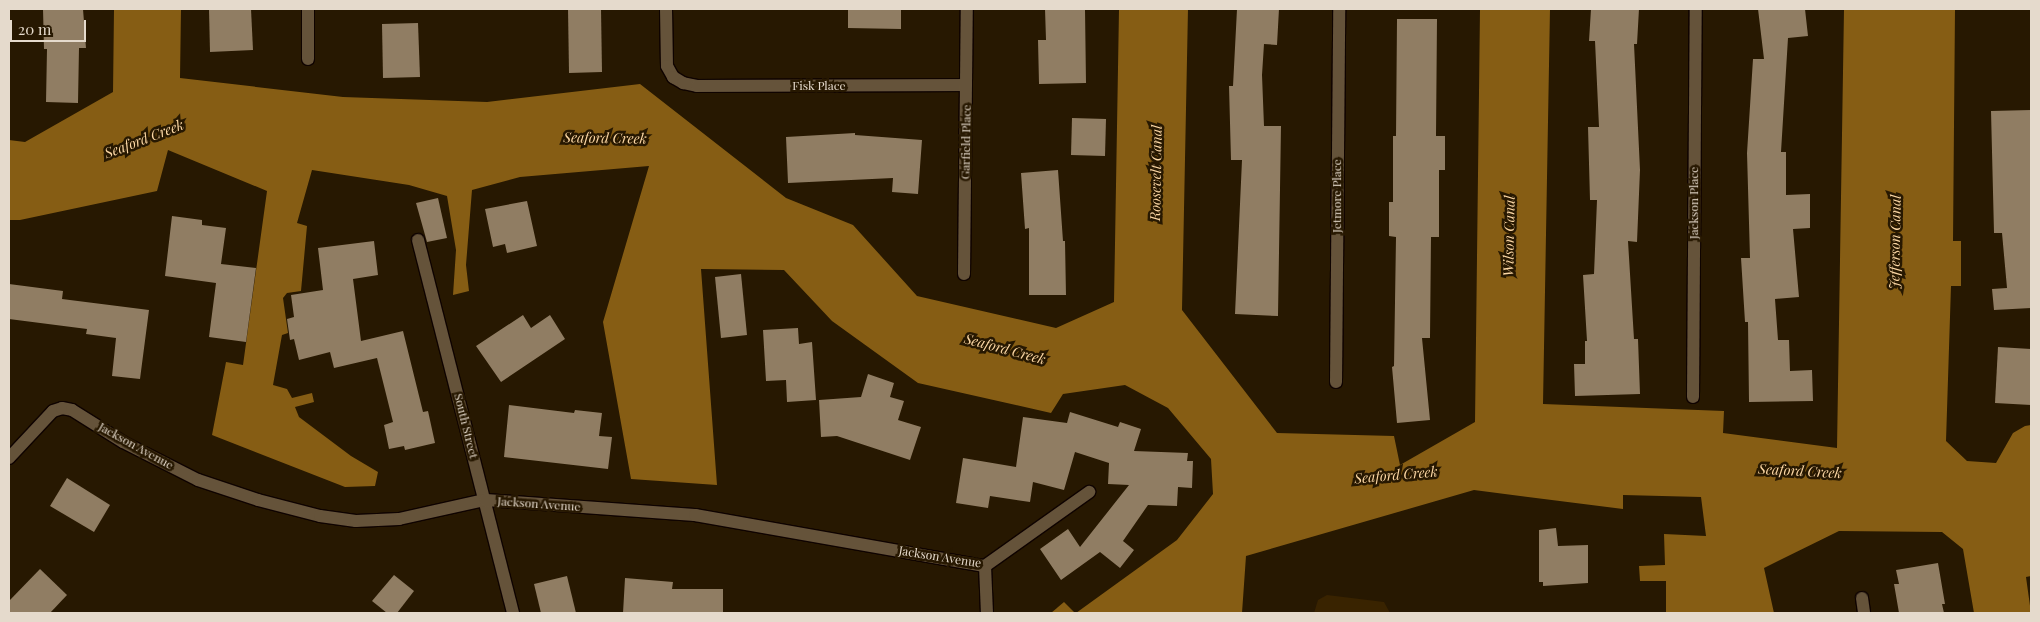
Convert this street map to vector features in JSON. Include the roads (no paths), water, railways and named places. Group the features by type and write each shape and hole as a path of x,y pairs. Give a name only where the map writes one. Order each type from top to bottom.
{"street":[{"path":"308,9 308,59"},
{"name":"Fisk Place","path":"666,9 666,66 673,77 683,83 697,86 966,85"},
{"name":"Garfield Place","path":"964,274 967,9"},
{"name":"Jetmore Place","path":"1336,382 1339,9"},
{"name":"Jackson Place","path":"1693,397 1696,9"},
{"name":"South Street","path":"418,240 513,613"},
{"name":"Jackson Avenue","path":"9,458 53,411 62,408 72,410 122,442 198,480 258,500 320,516 356,521 399,519 485,500 696,516 986,566 1089,492"},
{"path":"986,566 987,613"},
{"path":"1862,598 1864,613"}],"water":[{"path":"114,9 181,9 180,78 343,97 487,102 640,84 786,198 853,225 917,296 1056,328 1114,302 1119,9 1188,9 1182,310 1277,433 1394,436 1400,465 1475,422 1480,9 1550,9 1543,404 1724,411 1723,433 1837,448 1844,9 1955,9 1953,241 1961,241 1961,286 1951,286 1946,441 1967,461 1996,463 2013,433 2025,426 2031,425 2031,576 2026,577 2031,613 1974,613 1963,549 1942,532 1839,531 1764,568 1774,613 1666,613 1666,581 1640,581 1639,566 1665,565 1664,534 1706,536 1701,497 1623,495 1623,509 1474,490 1246,556 1242,613 1076,613 1177,540 1213,494 1211,459 1168,408 1125,385 1063,394 1051,413 918,383 832,321 784,270 701,269 717,485 631,479 603,322 649,166 520,177 472,190 466,265 469,291 453,295 456,250 447,196 409,185 312,170 297,223 307,226 301,291 287,293 283,298 288,333 282,335 273,385 287,389 292,398 312,393 314,402 295,407 299,417 351,456 378,472 375,486 345,487 212,435 226,362 243,365 267,191 168,150 157,191 20,220 9,220 9,140 25,142 113,92"},
{"path":"1064,602 1075,613 1051,613"}],"water label":[{"name":"Seaford Creek","path":"605,138"},
{"name":"Seaford Creek","path":"144,139"},
{"name":"Roosevelt Canal","path":"1156,173"},
{"name":"Wilson Canal","path":"1509,236"},
{"name":"Jefferson Canal","path":"1895,242"},
{"name":"Seaford Creek","path":"1005,349"},
{"name":"Seaford Creek","path":"1800,471"},
{"name":"Seaford Creek","path":"1396,475"}]}
